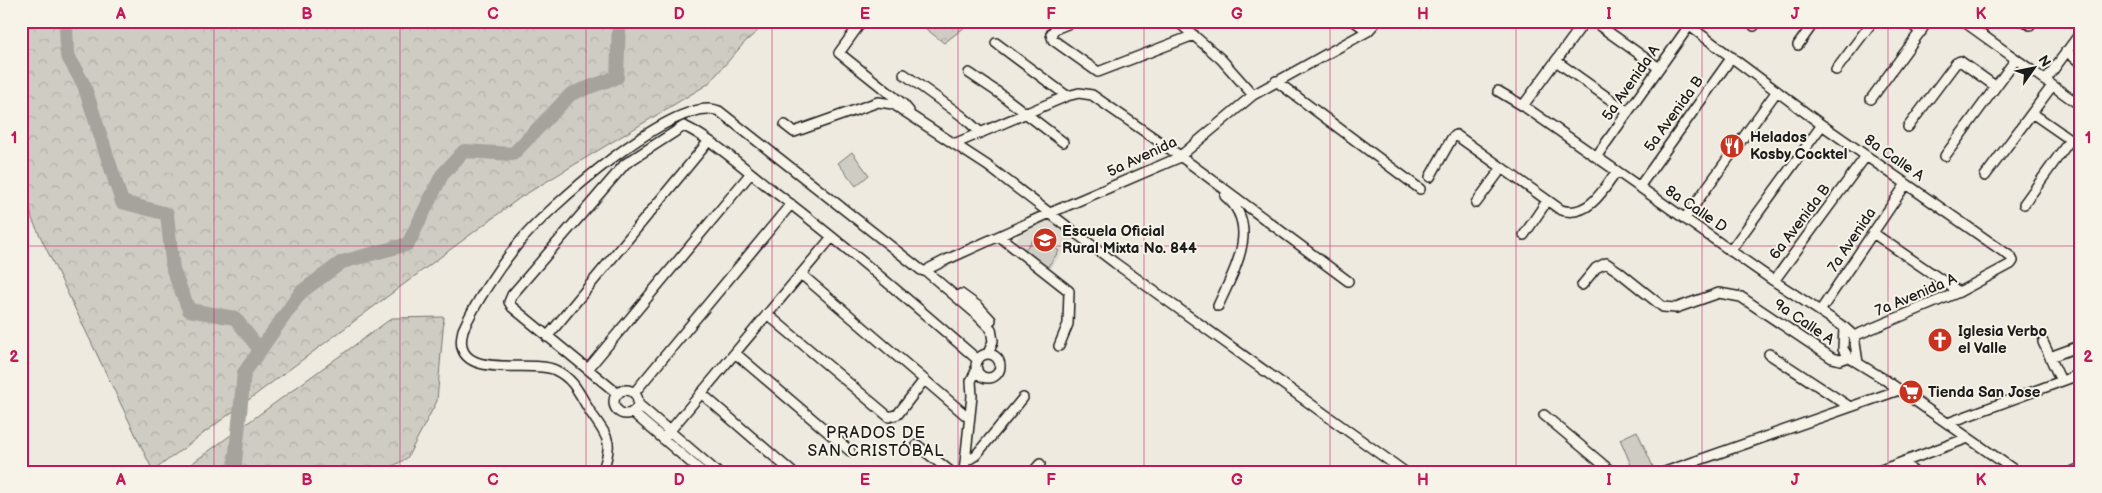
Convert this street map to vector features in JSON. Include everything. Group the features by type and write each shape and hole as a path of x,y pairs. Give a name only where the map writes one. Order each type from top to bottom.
{"street":[{"path":"862,21 839,53 903,104 919,122"},
{"path":"1075,21 1055,29 1051,34 1053,40 1098,72 1194,35"},
{"path":"1177,21 1221,59 1253,95"},
{"path":"1354,21 1368,31"},
{"name":"5a Avenida","path":"928,272 930,268 946,260 1179,157 1253,95 1368,31 1377,21"},
{"path":"1525,105 1585,21"},
{"path":"1594,21 1659,68"},
{"path":"1798,45 1815,21"},
{"path":"1836,70 1872,21"},
{"path":"1907,21 1921,32"},
{"path":"1871,99 1928,21"},
{"path":"1963,21 1973,24 2016,60 2081,106"},
{"path":"2024,21 2030,25 2032,21"},
{"name":"5a Avenida A","path":"1596,157 1659,68 1686,24"},
{"name":"8a Calle A","path":"1686,24 1822,125 2006,252 2011,257 2012,264"},
{"path":"1985,176 2032,113 2066,52 2081,32"},
{"path":"996,43 1067,96"},
{"path":"2066,52 2081,63"},
{"name":"5a Avenida B","path":"1639,187 1732,57"},
{"path":"1944,156 2016,60"},
{"path":"1556,61 1628,112"},
{"path":"1908,127 1956,63 1960,61 1995,86"},
{"path":"968,73 1062,142"},
{"path":"904,74 962,116 981,133"},
{"path":"1276,81 1420,189"},
{"name":"8a Calle D","path":"1498,91 1525,105 1616,172 1844,327 1854,336"},
{"path":"1685,218 1777,91"},
{"path":"954,144 1067,96 1079,93 1092,95 1348,281"},
{"path":"785,125 794,132 878,102 893,104 988,166 1115,263 1405,472"},
{"path":"602,472 608,452 606,433 571,381 556,370 544,366 487,366 477,363 466,353 461,338 464,327 499,269 527,233 597,171 639,138 677,116 702,108 719,111 913,264 928,272 969,304 998,333 998,341 991,355"},
{"path":"2032,113 2081,147"},
{"path":"1731,250 1822,125"},
{"path":"618,394 547,337 512,307 509,302 512,295 625,164 684,126 751,173 832,236 977,364 980,375 986,378 993,377 999,372 999,360 991,355 982,356 977,364 971,381 972,396 964,467"},
{"path":"1430,177 1452,138 1456,135 1561,210 1570,212 1582,209 1598,198 1616,172"},
{"path":"2024,204 2070,140"},
{"path":"547,337 708,142"},
{"name":"6a Avenida B","path":"1774,280 1866,156"},
{"path":"1179,157 1232,202 1238,210 1242,222 1244,234 1241,255 1218,306"},
{"path":"1476,203 1502,169"},
{"path":"588,369 751,173"},
{"name":"7a Avenida","path":"1820,311 1906,184"},
{"path":"1524,235 1548,200"},
{"path":"702,472 635,408 634,393 791,204"},
{"path":"1873,233 1959,292"},
{"path":"666,436 832,236"},
{"path":"999,236 1069,291 1068,324 1059,346"},
{"name":"9a Calle A","path":"1582,285 1596,268 1606,263 1663,307 1676,308 1719,293 1742,298 1832,358 1840,360 1848,357 1858,363 2017,472"},
{"name":"7a Avenida A","path":"1854,336 1959,292 2012,264"},
{"path":"800,274 969,418"},
{"path":"767,314 889,417 898,414 924,380"},
{"path":"1844,327 1843,349 1848,357"},
{"path":"1854,336 1858,363"},
{"path":"2043,342 2061,381"},
{"path":"2050,357 2077,346"},
{"path":"735,353 850,451"},
{"path":"1769,354 1850,407"},
{"path":"1948,423 2081,374"},
{"path":"972,396 986,378"},
{"path":"634,393 624,390 618,394 615,400 618,410 625,413 635,408"},
{"path":"1665,472 1899,390"},
{"path":"702,393 792,472"},
{"path":"964,467 1023,398"},
{"path":"1544,415 1612,472"},
{"path":"666,436 713,471"},
{"path":"1876,472 1968,438"},
{"path":"917,445 952,472"},
{"path":"1902,462 1914,472"},
{"path":"1033,472 1040,464"},
{"path":"2071,472 2081,468"}],"shaded area":[{"name":"Escuela Oficial Rural Mixta No. 844","path":"1048,215 1076,237 1048,271 1014,243 1022,233"}],"green space":[{"path":"21,21 769,21 745,42 708,84 521,197 153,471 32,219 21,154"},
{"path":"916,21 973,21 944,43"},
{"path":"852,152 869,175 856,186 838,163"},
{"path":"1037,234 1059,251 1047,268 1024,251"},
{"path":"444,317 437,401 407,458 383,472 180,472 392,318"},
{"path":"1637,431 1654,469 1647,472 1634,472 1620,439"}],"waterway":[{"path":"66,21 67,55 84,85 122,202 167,214 173,270 189,310 235,318 260,350"},
{"path":"234,472 244,373 301,292 342,262 408,244 442,175 464,151 513,154 571,94 617,77 619,21"}],"place":[{"name":"Helados Kosby Cocktel","path":"1732,146"},
{"name":"Escuela Oficial Rural Mixta No. 844","path":"1045,240"},
{"name":"Iglesia Verbo el Valle","path":"1940,340"},
{"name":"Tienda San Jose","path":"1911,392"}],"district":[{"name":"PRADOS DE SAN CRISTÓBAL","path":"876,442"}]}
